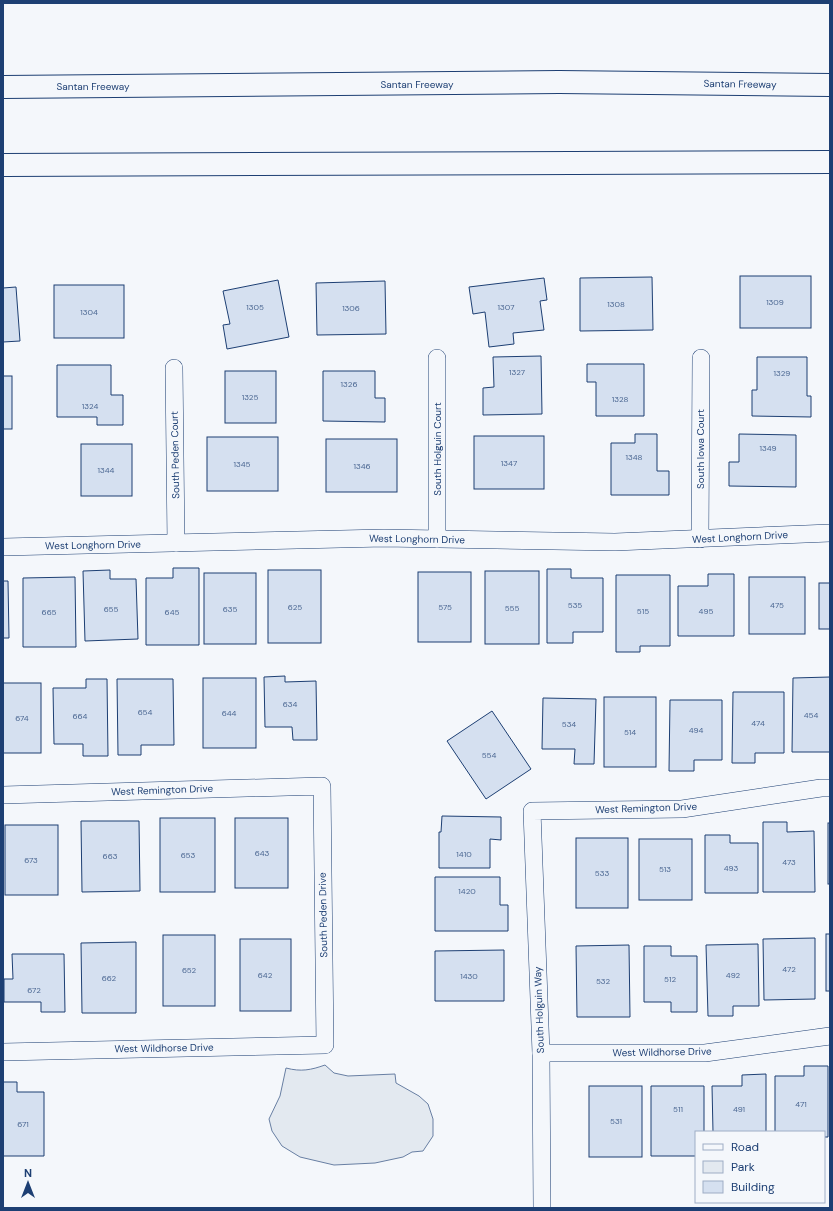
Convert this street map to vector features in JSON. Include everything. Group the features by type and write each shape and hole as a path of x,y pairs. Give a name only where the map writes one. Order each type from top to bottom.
{"highway":[{"name":"Santan Freeway","path":"3,87 551,82 830,85"},
{"path":"3,165 830,162"}],"street":[{"name":"South Holguin Court","path":"437,358 437,539"},
{"name":"South Iowa Court","path":"700,358 700,539"},
{"name":"South Peden Court","path":"174,368 176,543"},
{"name":"West Longhorn Drive","path":"3,547 384,538 615,542 830,533"},
{"name":"West Remington Drive","path":"3,795 322,786"},
{"name":"South Peden Drive","path":"322,786 325,1045"},
{"name":"West Remington Drive","path":"532,811 682,809 820,788 830,788"},
{"name":"South Holguin Way","path":"532,811 541,1053 542,1208"},
{"name":"West Wildhorse Drive","path":"541,1053 705,1053 830,1036"},
{"name":"West Wildhorse Drive","path":"3,1052 325,1045"}],"green space":[{"path":"325,1065 334,1073 348,1076 395,1074 396,1083 419,1096 428,1104 433,1119 433,1136 423,1151 412,1152 403,1157 375,1163 334,1165 300,1157 282,1146 272,1131 269,1119 280,1096 286,1068 306,1070"}],"building":[{"path":"740,276 811,276 811,328 740,328"},
{"path":"652,277 653,330 580,331 580,278"},
{"path":"544,278 547,300 540,301 544,330 513,333 514,344 489,347 485,312 473,314 469,287"},
{"path":"278,280 289,337 227,349 223,325 230,324 223,291"},
{"path":"385,281 386,334 317,335 316,283"},
{"path":"54,285 124,285 124,338 54,338"},
{"path":"16,287 20,341 3,342 3,288"},
{"path":"541,356 542,414 483,415 483,388 494,387 493,357"},
{"path":"757,357 807,357 807,396 811,396 811,417 752,416 752,390 757,390"},
{"path":"587,364 644,364 644,416 596,416 596,382 587,382"},
{"path":"57,365 111,365 111,395 123,395 123,425 97,425 97,417 57,417"},
{"path":"225,371 276,371 276,423 225,423"},
{"path":"323,371 375,371 375,398 385,398 385,422 323,421"},
{"path":"3,376 12,376 12,429 3,429"},
{"path":"635,434 657,434 657,471 669,471 669,495 611,495 611,443 635,443"},
{"path":"739,434 796,435 796,487 729,486 729,462 739,462"},
{"path":"474,436 544,436 544,489 474,489"},
{"path":"207,437 278,437 278,491 207,491"},
{"path":"326,439 397,439 397,492 326,492"},
{"path":"81,444 132,444 132,496 81,496"},
{"path":"173,568 199,568 199,645 146,645 146,578 173,578"},
{"path":"547,569 571,569 571,578 603,578 603,632 573,632 573,643 547,643"},
{"path":"110,570 110,579 136,579 138,639 85,641 83,571"},
{"path":"268,570 321,570 321,643 268,643"},
{"path":"485,571 539,571 539,644 485,644"},
{"path":"418,572 471,572 471,642 418,642"},
{"path":"204,573 256,573 256,644 204,644"},
{"path":"708,574 734,574 734,636 678,636 678,586 708,586"},
{"path":"616,575 670,575 670,646 640,646 640,652 616,652"},
{"path":"75,577 76,647 23,647 23,578"},
{"path":"749,577 805,577 805,634 749,634"},
{"path":"3,581 8,581 9,638 3,638"},
{"path":"819,583 830,583 830,629 819,629"},
{"path":"285,676 285,682 316,681 317,740 293,740 292,727 265,727 264,677"},
{"path":"830,677 830,752 792,752 793,678"},
{"path":"203,678 256,678 256,748 203,748"},
{"path":"86,679 107,679 108,756 83,756 83,744 54,744 53,688 86,688"},
{"path":"117,679 173,679 174,745 141,745 141,755 118,755"},
{"path":"3,683 41,683 41,753 3,753"},
{"path":"733,692 784,692 784,753 755,753 755,763 732,763"},
{"path":"604,697 656,697 656,767 604,767"},
{"path":"543,698 596,699 594,764 574,764 575,749 542,749"},
{"path":"670,700 722,700 722,760 694,760 694,771 669,771"},
{"path":"492,711 531,769 486,799 447,741"},
{"path":"442,816 501,817 501,840 490,839 490,868 439,868 439,832 441,832"},
{"path":"160,818 215,818 215,892 160,892"},
{"path":"235,818 288,818 288,888 235,888"},
{"path":"81,821 139,821 140,891 82,892"},
{"path":"763,822 787,822 787,832 814,831 815,892 763,892"},
{"path":"828,823 830,823 830,884 828,884"},
{"path":"5,825 58,825 58,895 5,895"},
{"path":"705,835 730,835 730,843 758,843 758,893 705,893"},
{"path":"576,838 628,838 628,908 576,908"},
{"path":"639,839 692,839 692,900 639,900"},
{"path":"435,877 500,877 500,905 508,905 508,931 435,931"},
{"path":"826,934 830,934 830,991 826,991"},
{"path":"163,935 215,935 215,1006 163,1006"},
{"path":"815,938 815,999 764,1000 763,939"},
{"path":"240,939 291,939 291,1011 240,1011"},
{"path":"136,942 136,1013 82,1013 81,943"},
{"path":"758,944 759,1006 733,1006 733,1016 708,1016 706,945"},
{"path":"629,945 630,1017 577,1017 576,946"},
{"path":"644,946 671,946 671,956 697,956 697,1012 671,1012 671,1002 644,1002"},
{"path":"504,950 504,1001 435,1001 435,951"},
{"path":"12,954 64,954 65,1012 41,1012 41,1002 4,1002 4,979 13,979"},
{"path":"804,1066 828,1066 828,1137 825,1137 825,1131 775,1131 775,1076 804,1076"},
{"path":"766,1074 766,1131 713,1131 712,1086 742,1086 742,1075"},
{"path":"3,1082 17,1082 17,1092 44,1092 44,1156 3,1156"},
{"path":"589,1086 642,1086 642,1157 589,1157"},
{"path":"651,1086 704,1086 704,1131 695,1131 695,1156 651,1156"}]}
